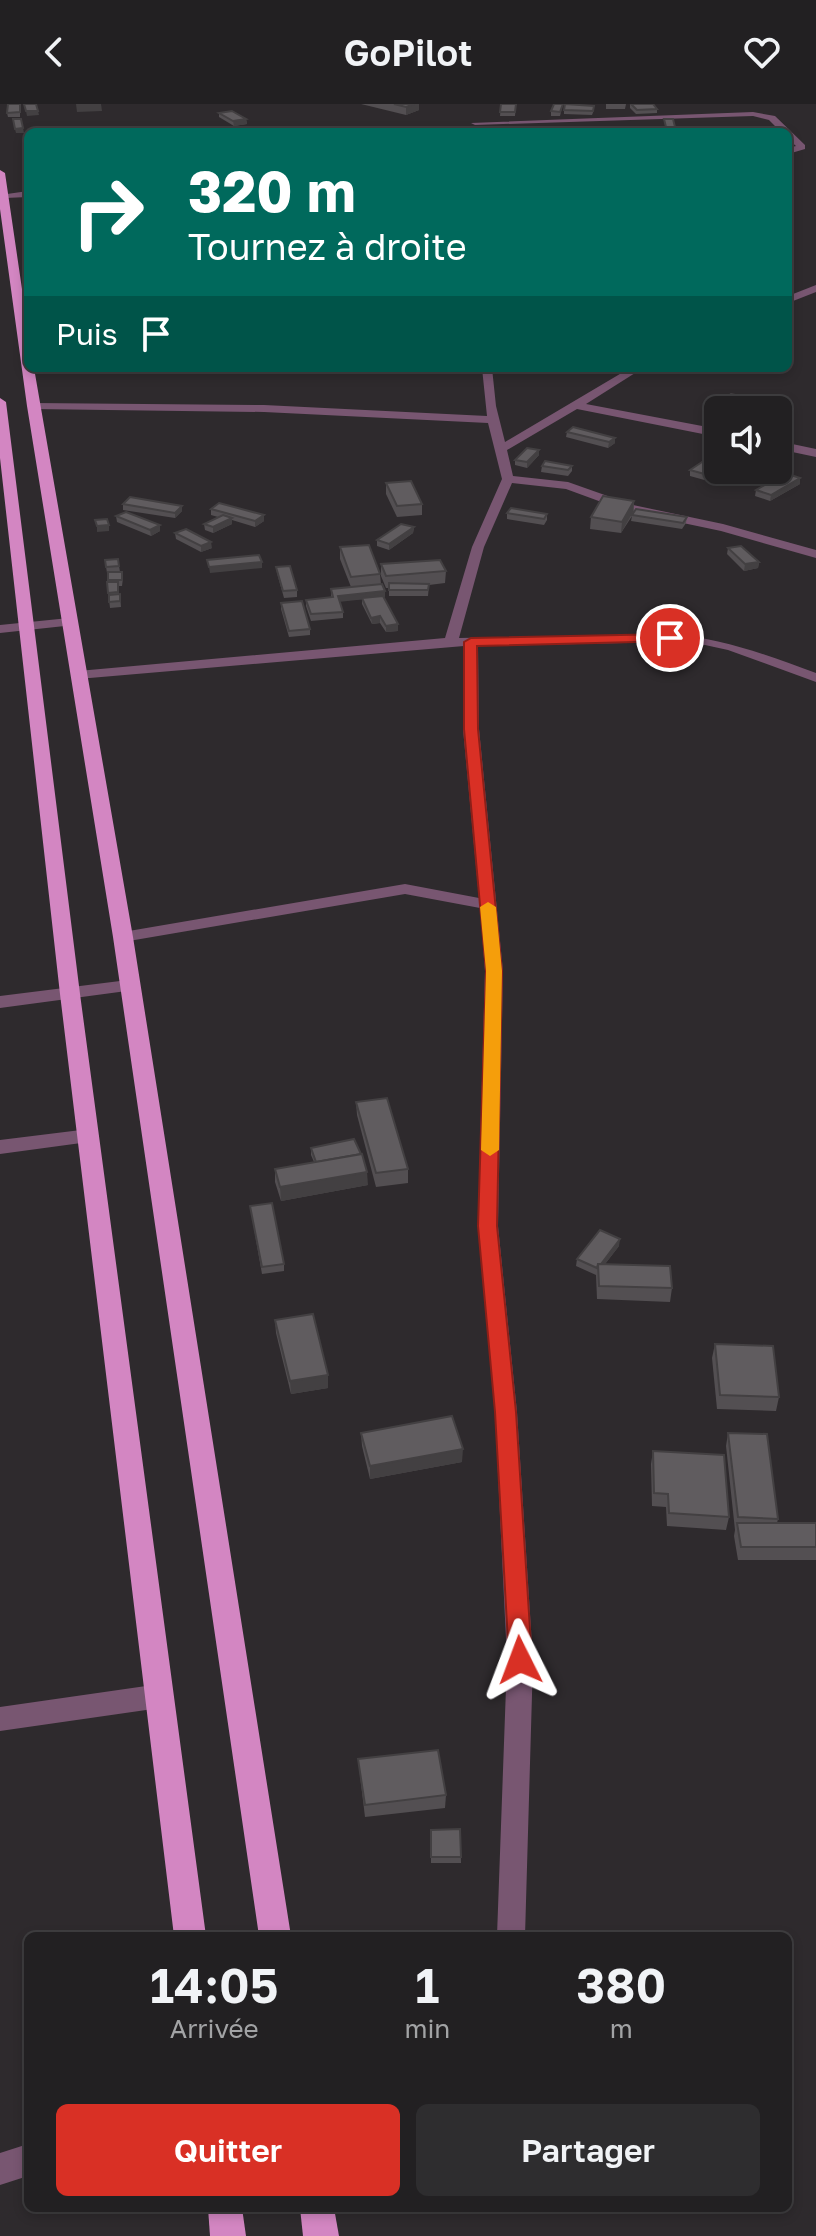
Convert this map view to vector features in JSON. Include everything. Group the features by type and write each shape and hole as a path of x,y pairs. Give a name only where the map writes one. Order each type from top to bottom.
{"highway":[{"path":"1,180 24,342"},
{"path":"28,372 123,937 128,986 274,1932"},
{"path":"0,402 70,994 190,1932"},
{"path":"225,2212 228,2236"},
{"path":"318,2212 321,2236"}],"street":[{"path":"690,104 717,115"},
{"path":"477,123 764,115 782,128"},
{"path":"792,138 802,147 792,150"},
{"path":"1,180 24,192"},
{"path":"792,298 816,288"},
{"path":"488,372 494,420 508,479 478,547 461,642 494,971 488,1226 506,1412 520,1660 511,1932"},
{"path":"501,449 631,372"},
{"path":"33,406 176,404 295,407 494,420"},
{"path":"574,405 704,430"},
{"path":"792,448 816,453"},
{"path":"508,479 568,486 630,508 723,528 810,552 816,539"},
{"path":"0,629 69,622"},
{"path":"78,675 461,642 670,638 732,647 816,678"},
{"path":"123,937 405,889 488,905"},
{"path":"0,1002 128,986"},
{"path":"0,1147 89,1136"},
{"path":"0,1719 160,1696"},
{"path":"0,2169 24,2161"}],"building":[{"path":"8,104 20,104 20,112 7,113"},
{"path":"24,104 36,104 38,111 26,111"},
{"path":"501,104 516,104 515,112 500,112"},
{"path":"554,104 563,104 560,112 551,111"},
{"path":"565,104 594,106 593,111 564,110"},
{"path":"631,104 653,104 657,109 637,110"},
{"path":"232,111 246,119 233,121 219,113"},
{"path":"13,119 21,119 23,128 15,129"},
{"path":"664,119 673,119 673,128 650,128 666,127"},
{"path":"573,427 615,438 609,442 567,432"},
{"path":"527,448 539,450 527,462 515,460"},
{"path":"545,461 572,466 568,470 542,466"},
{"path":"704,461 704,474 690,470"},
{"path":"411,481 422,504 397,506 386,483"},
{"path":"766,484 790,484 771,495 756,490"},
{"path":"603,496 634,501 622,522 591,517"},
{"path":"130,497 182,506 175,513 123,504"},
{"path":"219,503 264,515 255,521 211,509"},
{"path":"511,508 547,514 544,519 507,513"},
{"path":"636,509 687,517 683,523 632,515"},
{"path":"126,512 160,525 150,530 116,516"},
{"path":"223,515 232,518 213,527 204,524"},
{"path":"107,519 109,525 97,526 95,520"},
{"path":"401,524 414,527 389,544 377,540"},
{"path":"186,529 211,542 201,546 175,533"},
{"path":"369,545 380,574 351,577 340,547"},
{"path":"741,546 759,562 745,564 728,548"},
{"path":"259,555 262,562 209,567 207,560"},
{"path":"118,559 119,566 106,567 105,560"},
{"path":"440,560 446,571 386,576 381,564"},
{"path":"290,566 297,590 283,591 276,567"},
{"path":"108,572 122,572 122,580 108,580"},
{"path":"107,582 118,582 118,592 108,593"},
{"path":"389,583 429,584 428,590 389,590"},
{"path":"382,584 385,591 338,596 343,612 311,614 306,600 333,597 331,589"},
{"path":"120,594 120,601 109,602 109,595"},
{"path":"383,596 398,624 386,626 380,616 371,618 362,598"},
{"path":"302,601 310,629 289,631 281,603"},
{"path":"387,1098 408,1169 376,1173 356,1102"},
{"path":"354,1139 361,1154 316,1162 311,1148"},
{"path":"362,1154 367,1172 280,1187 275,1169"},
{"path":"272,1203 284,1264 262,1267 250,1206"},
{"path":"600,1230 620,1239 597,1268 577,1259"},
{"path":"598,1264 670,1266 672,1288 599,1286"},
{"path":"313,1314 328,1375 290,1381 275,1320"},
{"path":"715,1344 773,1346 779,1397 720,1395"},
{"path":"452,1416 463,1449 370,1466 361,1433"},
{"path":"728,1433 767,1434 778,1519 738,1517"},
{"path":"653,1451 724,1455 729,1517 669,1513 668,1494 654,1493"},
{"path":"737,1523 816,1523 816,1547 741,1547"},
{"path":"438,1750 446,1795 365,1805 358,1759"},
{"path":"460,1829 461,1857 431,1857 431,1830"}],"slow traffic":[{"path":"488,907 494,971 490,1150"}],"route":[{"path":"520,1660 506,1412 488,1226 494,971 471,729 471,642 670,638"}]}
